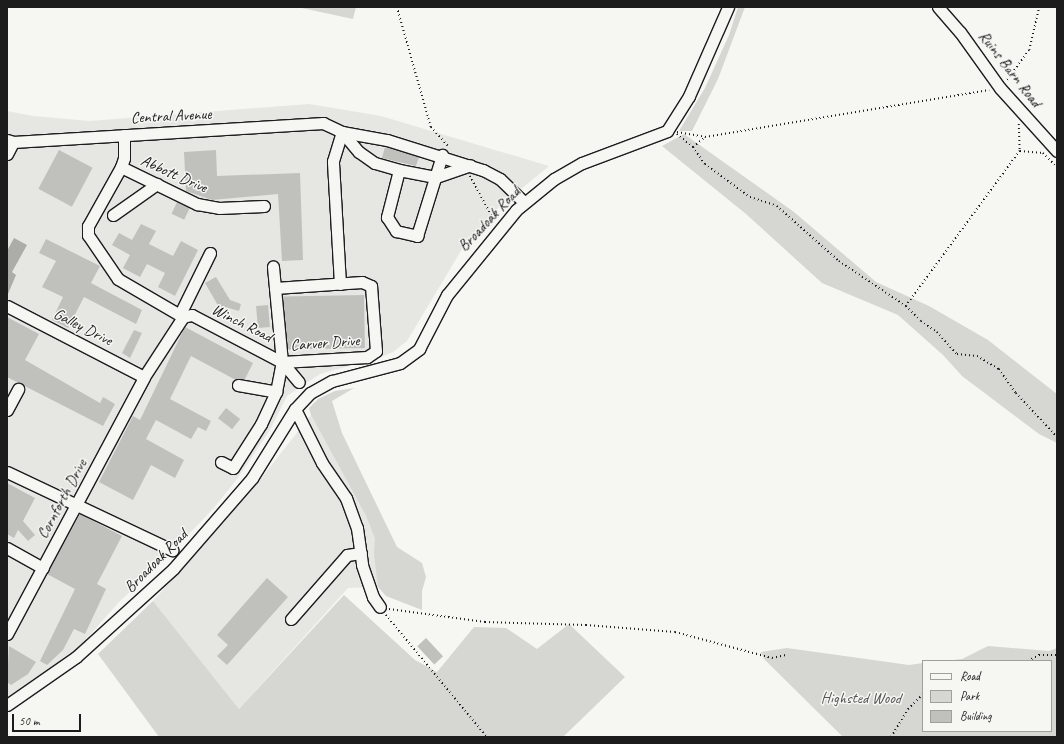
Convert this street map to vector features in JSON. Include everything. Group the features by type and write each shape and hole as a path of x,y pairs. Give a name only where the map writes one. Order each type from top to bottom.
{"street":[{"name":"Broadoak Road","path":"7,705 76,657 173,569 252,478 295,409 310,393 332,381 410,359 422,344 447,296 499,229 524,202 554,179 582,163 667,131 689,96 728,7"},
{"name":"Ruins Barn Road","path":"938,7 960,32 1000,88 1057,151"},
{"name":"Central Avenue","path":"7,154 10,141 322,123 342,132"},
{"path":"342,132 359,152 375,163 399,170 436,177 466,165"},
{"path":"342,132 361,133 442,156 466,165 500,179 524,202"},
{"path":"340,284 333,161 342,132"},
{"path":"121,167 124,158 124,135"},
{"path":"399,170 387,217 396,231 417,236 442,156"},
{"name":"Abbott Drive","path":"121,167 197,204 219,208 264,206"},
{"name":"Winch Road","path":"121,167 88,226 88,235 118,279 182,315 192,315 282,362 299,382"},
{"path":"113,215 157,184"},
{"name":"Cornforth Drive","path":"7,634 10,621 43,568 144,377 182,315 210,253"},
{"name":"Carver Drive","path":"273,266 275,288 282,362 367,357 376,352 372,286 362,282 275,288"},
{"name":"Galley Drive","path":"7,306 144,377"},
{"path":"220,462 233,468 261,424 276,392 282,362"},
{"path":"238,385 276,392"},
{"path":"7,410 18,389"},
{"path":"295,409 322,463 346,498 357,528 361,553 373,597 380,607"},
{"path":"7,472 78,504 172,550"},
{"path":"7,548 43,568"},
{"path":"291,619 347,555 361,553"}],"path":[{"path":"397,7 431,127 466,165 499,229"},
{"path":"1039,7 1030,50 1000,88 705,137 675,132 693,147 705,164 750,198 777,206 839,261 906,306 921,321 937,332 957,354 977,356 999,369 1016,393 1057,437"},
{"path":"906,306 1020,151 1018,120"},
{"path":"693,147 705,137"},
{"path":"1020,151 1043,153 1057,167"},
{"path":"380,607 485,622 586,625 675,632 772,658 786,655"},
{"path":"380,607 487,737"},
{"path":"1030,660 1039,655 1057,655"},
{"path":"891,737 908,708 922,695"}],"shaded area":[{"path":"309,104 381,116 549,166 498,208 462,249 407,341 393,352 381,357 320,374 287,396 270,430 237,479 213,509 159,565 119,602 79,647 40,677 7,697 7,111 33,116 90,121"},
{"path":"14,238 27,245 12,272 16,275 8,294 7,251"},
{"path":"311,415 366,516 375,539 378,587 348,588 239,709 153,601 251,491"}],"green space":[{"path":"297,7 356,7 353,19"},
{"path":"738,7 745,7 718,79 692,131 679,131 705,88 729,35"},
{"path":"684,134 794,212 876,282 929,306 988,340 1057,394 1057,443 1039,434 962,376 943,355 898,315 822,283 746,214 662,146"},
{"path":"354,388 332,401 342,433 397,547 422,563 426,577 422,591 422,610 386,596 378,587 374,554 375,539 366,516 311,415 309,408 318,399 335,391"},
{"path":"344,595 415,660 437,672 474,627 506,628 537,649 569,624 625,677 563,737 159,737 98,654 153,601 239,709"},
{"name":"Highsted Wood","path":"988,646 1049,651 1057,648 1057,737 843,737 764,659 761,652 787,648 909,665 922,663 922,732 1052,732 1052,660 954,660 962,659"}],"building":[{"path":"385,147 419,157 416,166 382,158"},
{"path":"59,150 93,168 72,207 38,189"},
{"path":"216,150 217,176 300,173 303,260 282,261 278,194 212,200 186,191 184,152"},
{"path":"177,202 190,208 184,220 172,214"},
{"path":"141,224 156,231 149,244 173,256 181,241 198,250 175,296 158,287 165,273 147,264 140,277 123,268 130,255 112,245 119,233 132,240"},
{"path":"46,239 100,266 91,283 142,310 136,324 84,297 68,328 52,320 63,297 42,287 56,261 39,253"},
{"path":"216,277 230,300 241,304 239,311 225,307 220,309 205,283"},
{"path":"364,295 365,348 284,349 283,296"},
{"path":"268,305 270,327 258,328 256,306"},
{"path":"7,317 39,334 25,360 100,403 103,397 115,404 103,426 7,377"},
{"path":"185,327 253,363 245,379 234,379 191,356 170,399 211,421 206,431 198,427 191,439 156,420 146,439 184,460 175,478 151,465 133,500 99,482 133,416 140,420"},
{"path":"134,330 142,333 130,358 122,353"},
{"path":"226,408 240,419 232,429 218,418"},
{"path":"7,483 35,498 23,521 35,535 28,541 18,530 14,538 7,534"},
{"path":"80,514 122,536 97,584 106,589 85,634 74,629 63,650 47,665 40,661 75,589 47,574"},
{"path":"267,578 288,597 227,665 217,656 228,645 217,635"},
{"path":"426,638 443,656 434,664 417,646"},
{"path":"9,646 36,662 28,674 11,685 7,682"}]}
